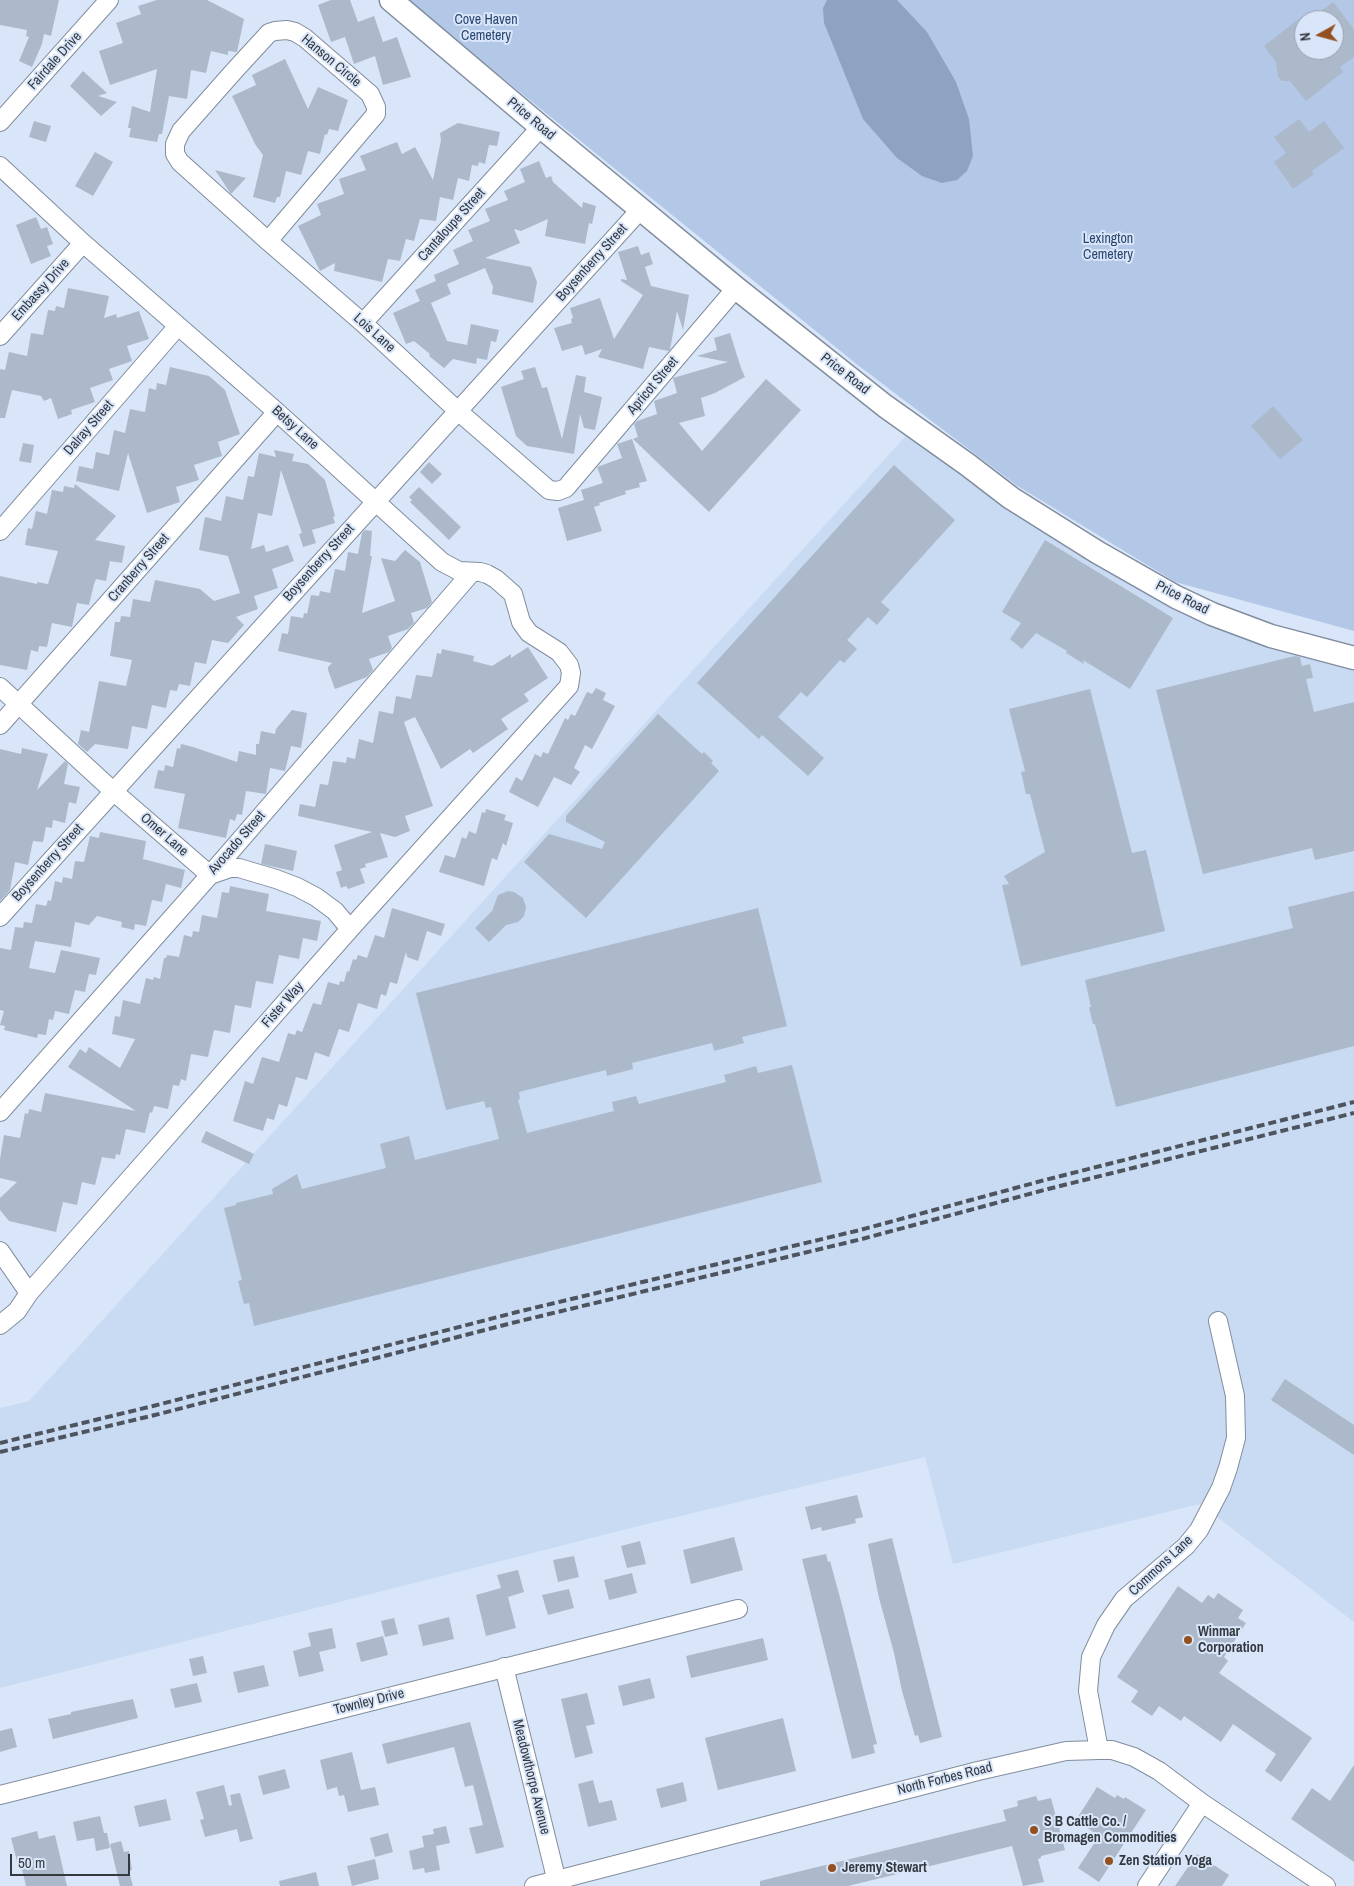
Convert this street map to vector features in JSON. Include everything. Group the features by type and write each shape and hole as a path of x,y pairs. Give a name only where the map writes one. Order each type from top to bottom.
{"street":[{"name":"Fairdale Drive","path":"0,122 109,0"},
{"name":"Price Road","path":"391,0 640,210 736,288 885,406 1011,498 1097,552 1176,597 1212,614 1270,636 1354,658"},
{"name":"Hanson Circle","path":"180,162 174,149 181,131 269,33 287,30 300,35 370,94 376,107 376,114 268,241"},
{"name":"Cantaloupe Street","path":"363,323 541,127"},
{"name":"Lois Lane","path":"180,162 549,490 558,491 566,488 570,483"},
{"name":"Betsy Lane","path":"0,166 83,243 277,412 442,562 459,571 480,572 496,579 512,594 521,622 529,633 559,652 569,665 571,673 569,686"},
{"name":"Boysenberry Street","path":"0,917 640,210"},
{"name":"Embassy Drive","path":"0,336 83,243"},
{"name":"Apricot Street","path":"570,483 736,288"},
{"name":"Dalray Street","path":"0,531 178,326"},
{"name":"Cranberry Street","path":"0,725 277,412"},
{"name":"Avocado Street","path":"0,1112 210,875 472,572"},
{"name":"Fister Way","path":"0,1325 17,1310 29,1293 350,929 569,686"},
{"name":"Omer Lane","path":"0,687 113,791 210,875"},
{"path":"210,875 230,868 239,868 297,887 316,897 335,911 350,929"},
{"path":"0,1251 29,1293"},
{"name":"Commons Lane","path":"1099,1750 1088,1691 1091,1657 1106,1625 1124,1599 1186,1546 1198,1530 1221,1488 1228,1468 1236,1438 1235,1396 1218,1321"},
{"name":"Townley Drive","path":"0,1795 738,1609"},
{"name":"Meadowthorpe Avenue","path":"504,1668 557,1883"},
{"name":"North Forbes Road","path":"534,1886 557,1883 770,1823 978,1770 1066,1751 1099,1750 1112,1750 1134,1758 1159,1771 1202,1803 1326,1886"},
{"path":"1147,1886 1202,1803"}],"shaded area":[{"path":"827,0 897,0 927,32 956,82 969,119 973,156 967,171 957,180 942,183 922,176 897,158 863,119 824,23 823,8"},
{"path":"914,427 1176,597 1354,658 1354,1622 1200,1504 953,1564 925,1457 639,1526 0,1688 0,1408 29,1401"}],"green space":[{"name":"Lexington Cemetery","path":"406,0 1354,0 1354,631 1175,582 1016,485 859,366"}],"building":[{"path":"0,0 59,0 51,36 44,34 42,44 32,67 19,61 29,37 26,36 27,30 0,25"},
{"path":"157,0 207,0 244,19 237,52 228,51 228,55 211,51 206,73 191,70 187,99 169,96 162,134 159,134 157,142 129,137 131,128 128,128 132,106 150,112 157,69 110,85 99,51 123,43 116,23 141,14 138,6"},
{"path":"331,0 350,0 358,22 374,16 383,42 397,37 411,77 383,85 375,56 354,64 345,37 331,42 318,5"},
{"path":"1333,2 1339,10 1322,10"},
{"path":"1344,16 1354,29 1354,57 1340,67 1343,72 1306,101 1290,81 1282,81 1278,77 1276,62 1264,46 1294,23 1294,60 1344,60"},
{"path":"285,59 308,109 318,87 348,100 338,131 329,129 327,135 325,134 320,154 308,151 301,175 286,171 280,197 277,197 275,203 253,197 263,155 255,144 232,96 256,85 252,75"},
{"path":"83,71 107,93 98,96 117,102 101,116 70,86"},
{"path":"1299,119 1309,132 1324,121 1344,148 1312,171 1314,174 1293,189 1274,162 1286,153 1274,137"},
{"path":"34,121 51,126 46,142 29,137"},
{"path":"458,123 500,132 497,146 489,145 485,164 479,162 478,166 472,165 469,181 458,178 453,200 440,197 436,221 420,219 414,241 406,239 400,261 388,259 382,282 334,271 335,263 320,271 298,226 321,215 317,204 344,194 339,179 366,170 360,156 397,142 402,154 415,147 433,180 441,140 440,133"},
{"path":"95,152 113,162 93,196 75,186"},
{"path":"539,161 546,178 551,176 553,182 582,208 583,202 596,206 592,224 589,223 585,244 545,236 548,219 521,231 514,229 520,243 485,258 531,267 537,282 533,303 492,294 493,287 485,268 447,284 451,294 431,303 447,341 467,345 471,324 499,330 496,342 491,341 487,360 477,358 476,364 453,359 444,368 414,341 406,344 393,313 420,301 415,290 436,281 434,275 459,264 453,250 473,241 468,230 490,221 485,209 508,200 504,191 525,182 520,169"},
{"path":"215,170 246,178 231,194"},
{"path":"36,217 41,229 47,227 53,244 47,246 51,256 31,264 16,225"},
{"path":"638,246 641,255 649,252 653,264 645,267 651,286 689,295 683,330 677,311 670,350 649,347 643,369 598,357 602,349 585,355 582,345 562,351 554,328 572,323 571,319 573,318 570,308 600,298 614,339 643,295 621,281 621,279 627,280 618,252"},
{"path":"68,288 109,296 104,318 116,314 117,318 139,311 149,339 127,346 132,361 109,369 113,380 90,388 95,402 71,410 72,414 58,419 51,398 44,401 41,396 12,390 5,418 0,418 0,369 5,370 9,352 27,356 31,333 43,335 48,310 55,311 56,306 64,308"},
{"path":"730,333 745,377 715,393 701,398 705,416 679,423 702,451 766,379 801,410 709,512 633,439 638,437 634,424 637,421 657,414 654,401 677,393 673,378 728,362 697,356 717,350 714,338"},
{"path":"170,367 209,376 225,390 240,434 218,442 222,456 194,465 199,480 176,487 180,502 147,513 128,453 119,491 76,481 79,466 93,469 96,452 109,455 114,430 125,433 130,409 145,412 149,388 156,390 157,383 166,385"},
{"path":"535,367 542,388 547,387 562,439 576,375 586,377 584,392 602,397 595,430 584,428 580,414 574,454 527,446 516,436 501,387 524,379 521,371"},
{"path":"1273,406 1303,440 1280,459 1251,426"},
{"path":"632,439 647,481 639,483 640,487 625,491 626,494 599,503 600,505 594,507 602,531 567,541 558,508 584,500 581,490 603,483 597,467 622,458 617,444"},
{"path":"23,443 34,445 31,463 19,461"},
{"path":"274,450 294,454 292,461 308,464 325,480 335,516 333,517 335,523 312,530 316,543 303,547 299,534 302,533 281,470 272,516 258,513 251,549 264,545 266,552 288,545 294,561 272,569 278,588 254,596 258,609 236,617 244,625 228,643 212,640 206,664 195,662 190,686 179,684 177,691 170,690 166,708 152,705 147,729 132,726 128,749 95,744 87,752 78,744 81,730 89,732 99,681 126,686 132,660 110,656 115,622 120,622 121,616 130,617 133,599 150,602 155,580 200,589 214,601 240,593 228,556 199,550 205,517 221,521 226,496 243,500 248,476 254,477 259,453 276,457"},
{"path":"429,462 442,474 432,484 420,472"},
{"path":"894,465 955,520 881,602 890,610 877,625 868,617 847,640 857,649 844,663 840,660 807,697 801,692 778,717 824,758 808,776 762,735 759,739 697,683"},
{"path":"75,484 116,516 95,540 125,546 122,563 110,561 106,581 96,579 89,605 77,603 72,627 52,623 47,647 39,646 38,652 31,650 27,670 0,665 0,576 37,584 37,582 48,584 58,551 25,545 28,528 32,529 36,511 47,514 52,490 63,492 64,486 74,488"},
{"path":"419,487 461,527 449,540 410,502 412,500 409,497"},
{"path":"365,530 372,531 370,556 372,556 362,613 395,601 381,558 395,561 405,550 420,562 432,602 427,608 411,613 414,623 408,629 388,636 392,648 389,652 369,659 373,670 367,677 335,689 328,670 332,663 278,651 282,633 288,634 291,616 303,618 304,613 307,614 311,595 319,596 320,591 330,593 335,569 345,571 348,552 358,554 362,533"},
{"path":"1045,540 1173,618 1130,689 1083,660 1084,664 1066,653 1067,651 1036,633 1022,649 1010,639 1021,623 1002,612"},
{"path":"528,647 548,678 524,694 529,701 501,719 508,729 473,753 470,749 441,769 415,717 404,722 433,806 405,816 410,831 395,837 380,833 388,857 365,864 366,867 360,869 365,883 348,889 346,886 341,888 336,872 342,870 334,845 372,832 298,816 300,804 315,807 320,784 328,785 333,761 346,763 347,757 355,759 359,739 373,743 379,711 393,714 396,696 411,699 416,675 432,677 437,653 441,654 442,649 474,656 473,661 492,666 511,654 511,658"},
{"path":"1295,656 1300,657 1302,666 1310,664 1313,678 1306,679 1314,712 1354,702 1354,851 1315,860 1312,848 1203,874 1156,690"},
{"path":"596,688 606,693 603,700 615,706 592,749 585,745 574,768 580,772 571,785 554,777 538,807 509,792 516,777 522,781 535,754 541,757 543,752 548,754 565,718 568,720 571,714 575,716 587,692 592,694"},
{"path":"1090,689 1132,853 1146,850 1165,931 1021,966 1002,885 1009,884 1004,876 1045,852 1030,794 1026,794 1021,772 1025,771 1009,709"},
{"path":"292,710 307,713 301,748 291,746 285,771 270,768 266,794 246,791 242,815 237,814 235,821 230,819 226,838 178,828 185,794 154,788 158,770 164,771 165,765 173,767 177,748 180,749 181,744 237,762 239,751 256,755 256,744 259,744 261,731 275,734 276,729"},
{"path":"658,714 702,754 704,752 719,771 586,918 524,862 549,834 602,849 605,842 566,822 566,816"},
{"path":"22,748 48,754 37,790 65,761 68,764 64,784 80,787 76,804 69,802 65,823 53,820 52,828 46,827 43,842 33,841 28,865 15,862 10,890 0,901 0,749 21,754"},
{"path":"486,809 506,815 504,820 513,823 506,846 503,843 497,860 492,858 484,886 439,872 445,855 455,858 462,837 466,839 469,831 476,834 482,812 485,813"},
{"path":"100,832 146,841 143,859 185,870 181,888 166,884 162,902 152,900 146,926 135,924 134,930 121,927 122,922 97,916 89,925 75,922 71,947 35,941 29,968 55,973 61,950 100,958 96,975 89,974 85,992 75,990 69,1014 55,1011 53,1020 49,1019 46,1035 38,1034 37,1038 4,1030 5,1026 0,1025 4,1011 0,1010 0,948 11,950 15,927 23,928 24,922 32,923 36,904 46,906 48,900 51,901 55,881 62,883 63,877 72,879 75,861 84,862 90,836 99,838"},
{"path":"265,844 297,851 293,871 261,864"},
{"path":"230,886 269,894 266,911 321,921 317,941 303,938 299,959 279,955 273,984 256,981 251,1008 235,1005 230,1033 214,1030 208,1057 191,1054 186,1081 181,1079 179,1086 173,1085 168,1109 154,1106 152,1113 150,1112 145,1133 126,1129 120,1155 116,1154 115,1159 102,1157 95,1185 82,1182 77,1205 63,1202 56,1232 9,1221 0,1210 0,1198 17,1182 0,1178 0,1159 4,1135 20,1138 25,1113 28,1114 29,1109 41,1112 45,1093 136,1111 68,1067 80,1049 86,1053 89,1047 120,1068 135,1039 112,1034 115,1016 120,1017 123,1000 140,1004 146,978 153,980 154,977 160,979 164,958 167,955 179,957 184,935 192,937 193,931 199,932 202,915 217,918 222,892 229,893"},
{"path":"508,891 514,892 523,898 526,907 524,916 518,922 506,925 489,942 475,928 492,911 498,895"},
{"path":"1354,891 1354,1046 1116,1107 1095,1024 1093,1024 1085,980 1293,928 1288,907"},
{"path":"392,908 445,924 441,936 427,931 418,961 407,957 406,952 397,984 390,982 386,996 381,994 377,1009 358,1003 349,1032 339,1029 329,1057 315,1052 307,1080 296,1077 287,1107 279,1104 274,1120 267,1118 263,1131 233,1121 245,1081 253,1084 262,1057 279,1062 288,1033 295,1035 297,1030 302,1032 313,1003 321,1005 328,982 339,985 340,981 344,982 353,959 356,960 358,955 367,958 375,935 384,938"},
{"path":"758,908 787,1026 742,1037 744,1043 714,1051 712,1043 632,1063 633,1069 607,1076 606,1070 519,1092 520,1099 518,1100 527,1133 614,1111 612,1102 636,1096 639,1104 726,1082 724,1075 756,1066 758,1073 792,1065 822,1182 254,1326 249,1303 244,1304 238,1281 242,1280 224,1208 236,1205 236,1203 273,1194 272,1189 297,1174 302,1189 386,1168 380,1144 409,1136 415,1160 499,1139 491,1107 486,1108 484,1101 446,1110 416,993"},
{"path":"206,1131 254,1154 249,1164 201,1142"},
{"path":"1285,1379 1354,1425 1354,1455 1271,1400"},
{"path":"857,1495 863,1517 855,1519 856,1523 822,1531 821,1527 811,1530 805,1507"},
{"path":"734,1537 743,1570 691,1584 683,1550"},
{"path":"892,1538 942,1737 920,1743 918,1735 915,1736 902,1691 868,1544"},
{"path":"640,1541 646,1564 627,1568 621,1546"},
{"path":"826,1554 828,1562 830,1561 842,1605 877,1744 873,1745 875,1753 852,1759 802,1559"},
{"path":"574,1556 579,1577 558,1582 553,1560"},
{"path":"518,1570 524,1592 508,1597 516,1628 486,1636 476,1595 501,1588 497,1575"},
{"path":"632,1573 637,1593 609,1600 604,1580"},
{"name":"Winmar Corporation","path":"1178,1586 1202,1603 1208,1595 1214,1599 1218,1593 1243,1610 1238,1618 1246,1623 1224,1657 1228,1661 1219,1673 1312,1738 1281,1782 1265,1771 1276,1754 1233,1724 1221,1742 1184,1716 1181,1721 1159,1706 1152,1716 1131,1702 1138,1691 1117,1677"},
{"path":"569,1589 574,1608 548,1615 542,1595"},
{"path":"449,1617 454,1639 423,1646 418,1625"},
{"path":"394,1618 398,1634 385,1637 381,1621"},
{"path":"332,1628 336,1648 319,1652 324,1671 299,1677 293,1651 311,1646 308,1633"},
{"path":"383,1636 388,1655 361,1662 356,1643"},
{"path":"763,1638 768,1660 691,1678 686,1656"},
{"path":"203,1656 207,1673 193,1676 189,1659"},
{"path":"264,1665 269,1686 238,1693 233,1672"},
{"path":"650,1678 655,1698 623,1706 618,1686"},
{"path":"197,1683 202,1702 175,1708 170,1689"},
{"path":"587,1693 595,1724 586,1726 593,1753 575,1758 561,1699"},
{"path":"133,1699 138,1718 53,1739 48,1719 71,1714 71,1712"},
{"path":"783,1718 796,1771 718,1790 705,1738"},
{"path":"470,1722 504,1847 476,1854 469,1828 483,1825 473,1785 465,1787 454,1747 387,1764 382,1744"},
{"path":"12,1728 17,1747 0,1752 0,1731"},
{"path":"352,1752 361,1790 375,1787 379,1805 348,1812 344,1795 339,1796 337,1787 327,1790 320,1760"},
{"path":"1354,1765 1354,1862 1291,1819 1312,1788 1330,1801"},
{"path":"285,1769 290,1788 263,1795 258,1776"},
{"path":"593,1780 599,1803 612,1800 617,1820 588,1827 578,1784"},
{"path":"683,1782 687,1801 661,1808 656,1789"},
{"path":"224,1785 229,1806 232,1805 230,1795 240,1793 253,1839 240,1842 237,1829 205,1837 200,1820 204,1819 196,1792"},
{"path":"1097,1787 1115,1798 1117,1795 1124,1799 1125,1797 1146,1810 1099,1882 1078,1868 1099,1836 1076,1820"},
{"path":"1036,1796 1038,1801 1051,1798 1065,1850 1041,1856 1038,1859 1044,1882 1023,1886 1012,1846 848,1886 760,1886 760,1881 1006,1821 1003,1810 1018,1806 1017,1801"},
{"path":"166,1799 171,1820 139,1827 134,1806"},
{"path":"100,1816 104,1833 107,1833 110,1848 96,1851 94,1838 77,1841 73,1822"},
{"path":"446,1826 450,1843 436,1846 440,1870 425,1873 424,1868 413,1870 409,1851 424,1847 422,1836 434,1834 433,1829"},
{"path":"37,1831 39,1839 55,1835 67,1886 26,1886 11,1838"},
{"path":"388,1833 393,1852 375,1857 370,1838"},
{"path":"121,1841 124,1852 129,1851 132,1870 129,1871 133,1886 120,1886 110,1844"},
{"path":"1197,1854 1229,1875 1222,1886 1175,1886"},
{"path":"375,1859 379,1879 352,1886 347,1866"},
{"path":"316,1872 319,1886 280,1886 279,1881"}],"railway":[{"path":"0,1443 153,1406 517,1312 860,1230 1045,1180 1354,1102"},
{"path":"0,1452 155,1415 520,1321 862,1239 1048,1189 1354,1113"}],"place":[{"name":"Winmar Corporation","path":"1188,1640"},
{"name":"S B Cattle Co. / Bromagen Commodities","path":"1034,1830"},
{"name":"Zen Station Yoga","path":"1109,1861"},
{"name":"Jeremy Stewart","path":"832,1868"}],"park label":[{"name":"Cove Haven Cemetery","path":"486,28"}]}
